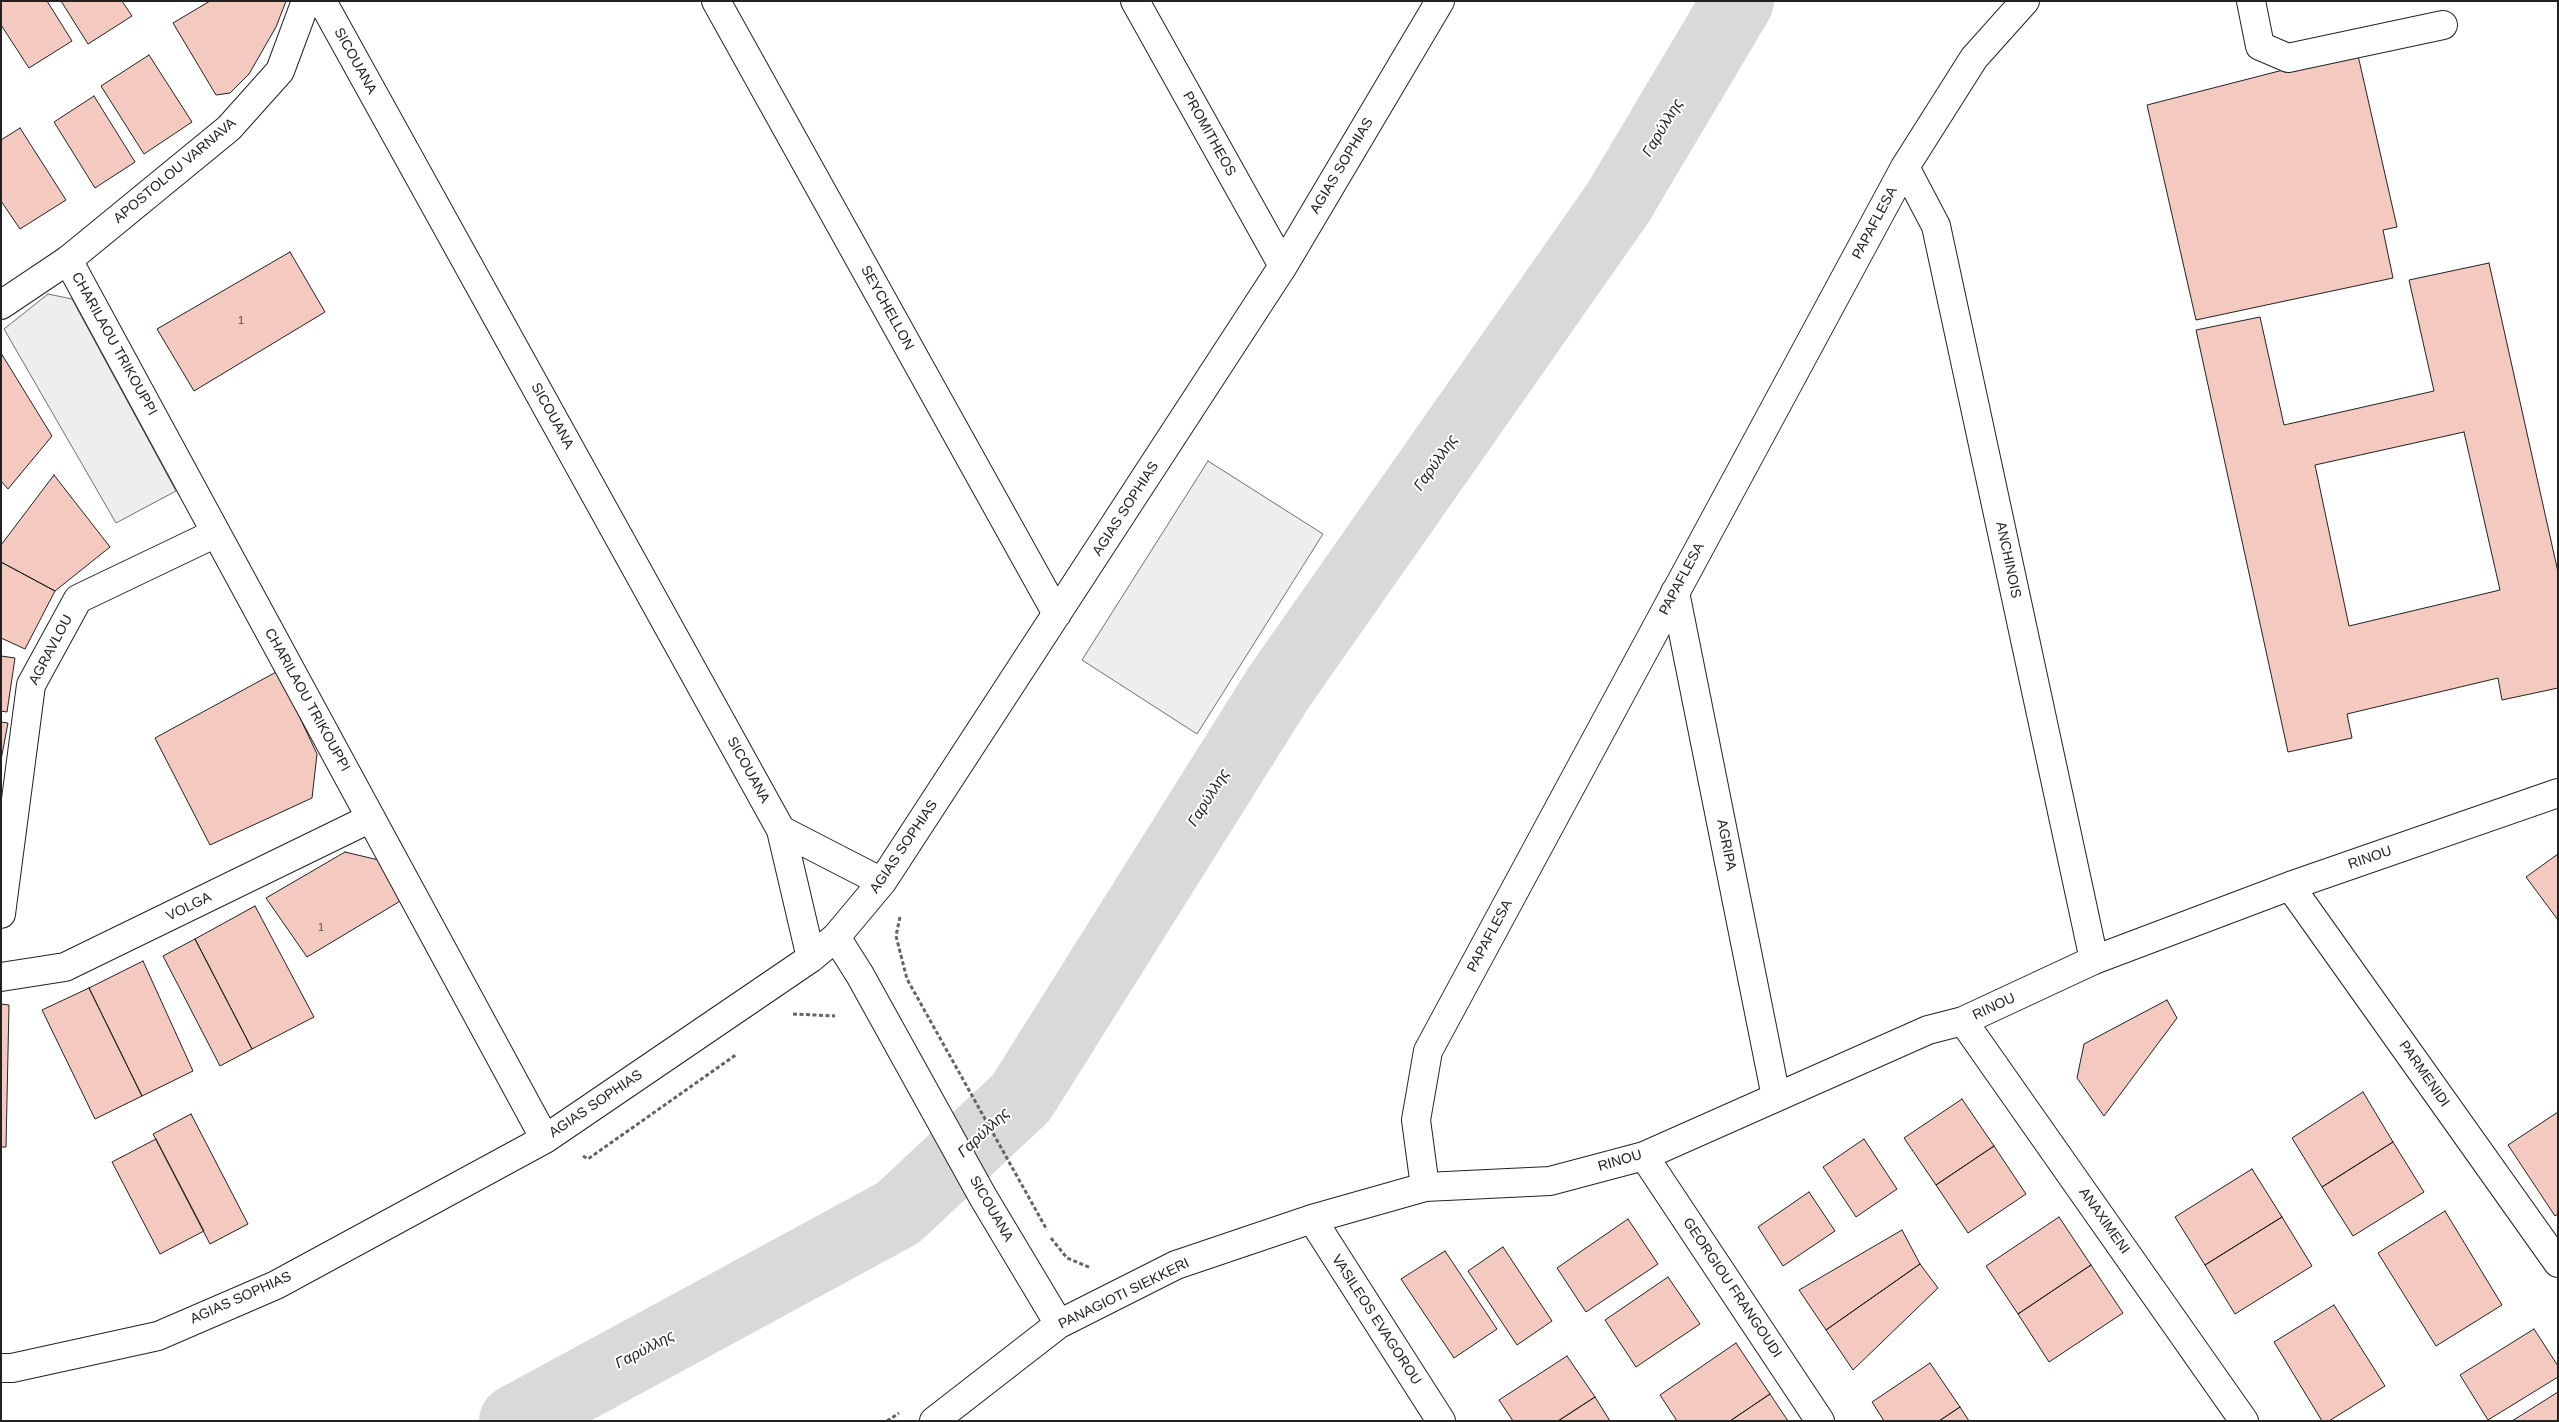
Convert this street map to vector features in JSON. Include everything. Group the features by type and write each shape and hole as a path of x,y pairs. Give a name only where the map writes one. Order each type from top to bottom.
{"street":[{"name":"APOSTOLOU VARNAVA","path":"1,305 68,260 229,128 280,71 306,1"},
{"name":"SICOUANA","path":"322,1 781,830 811,958"},
{"name":"SEYCHELLON","path":"716,1 1057,614"},
{"name":"PROMITHEOS","path":"1135,1 1283,266"},
{"name":"AGIAS SOPHIAS","path":"1,1368 12,1368 158,1336 276,1285 545,1139 811,958 836,937 882,882 1283,266 1440,1"},
{"name":"PAPAFLESA","path":"1425,1187 1416,1120 1428,1051 1905,167 1974,58 2025,1"},
{"path":"2251,1 2260,46 2288,58 2442,26"},
{"name":"ANCHINOIS","path":"1905,167 1936,226 2094,960"},
{"name":"CHARILAOU TRIKOUPPI","path":"68,260 545,1139"},
{"name":"AGRAVLOU","path":"1,914 31,685 78,599 216,533"},
{"name":"AGRIPA","path":"1675,592 1776,1097"},
{"name":"RINOU","path":"1425,1187 1550,1181 1644,1156 1928,1030 1963,1021 2094,960 2290,886 2558,793"},
{"name":"VOLGA","path":"1,977 65,967 372,818"},
{"path":"781,830 882,882"},
{"name":"PARMENIDI","path":"2290,886 2558,1262"},
{"name":"SICOUANA","path":"836,937 904,1054 983,1197 1059,1324"},
{"name":"ANAXIMENI","path":"1963,1021 2244,1421"},
{"name":"GEORGIOU FRANGOUDI","path":"1644,1156 1820,1421"},
{"name":"PANAGIOTI SIEKKERI","path":"943,1418 1059,1324 1176,1265 1312,1219 1425,1187"},
{"name":"VASILEOS EVAGOROU","path":"1312,1219 1441,1421"}],"path":[{"path":"901,912 896,936 907,979 1051,1238 1067,1258 1095,1270"}],"shaded area":[{"path":"48,294 72,299 176,491 116,523 4,329"},
{"path":"1208,461 1323,534 1197,734 1082,660"}],"building":[{"path":"1,1 47,1 72,41 29,68 1,25"},
{"path":"61,1 122,1 132,16 88,44"},
{"path":"210,1 286,1 276,27 249,74 230,93 216,95 173,23"},
{"path":"2357,51 2397,227 2383,230 2393,278 2196,320 2147,105"},
{"path":"149,55 192,122 144,154 101,86"},
{"path":"94,96 135,162 95,188 54,122"},
{"path":"20,128 66,200 20,229 1,201 1,140"},
{"path":"290,252 325,312 194,391 157,329"},
{"path":"2489,263 2558,572 2558,688 2502,700 2498,678 2347,714 2352,738 2288,752 2196,330 2260,317 2284,425 2434,391 2409,280","holes":["2464,432 2500,590 2349,626 2315,465"]},
{"path":"1,353 52,436 8,489 1,481"},
{"path":"54,475 110,547 55,591 1,562 1,545"},
{"path":"1,562 55,591 25,649 1,638"},
{"path":"1,656 15,658 7,712 1,711"},
{"path":"278,671 317,754 312,798 210,845 155,738"},
{"path":"1,722 8,723 1,760"},
{"path":"345,852 387,862 407,897 307,957 266,898"},
{"path":"2558,854 2558,920 2526,877"},
{"path":"255,906 314,1017 252,1049 195,939"},
{"path":"195,939 252,1049 220,1066 163,956"},
{"path":"143,961 193,1071 142,1096 89,988"},
{"path":"89,988 142,1096 95,1119 42,1010"},
{"path":"2167,1000 2177,1018 2104,1116 2077,1078 2084,1044"},
{"path":"1,1004 9,1005 6,1147 1,1147"},
{"path":"2363,1092 2393,1142 2322,1187 2292,1138"},
{"path":"1962,1099 1994,1146 1936,1185 1904,1138"},
{"path":"2558,1112 2558,1214 2555,1216 2508,1145"},
{"path":"191,1114 248,1224 210,1244 153,1134"},
{"path":"156,1139 204,1231 160,1254 112,1162"},
{"path":"1864,1139 1897,1189 1856,1217 1823,1167"},
{"path":"2393,1142 2424,1192 2353,1236 2322,1187"},
{"path":"1994,1146 2026,1194 1968,1233 1936,1185"},
{"path":"2252,1169 2282,1217 2205,1265 2175,1217"},
{"path":"1809,1192 1835,1231 1783,1266 1758,1227"},
{"path":"2445,1211 2502,1305 2436,1346 2378,1253"},
{"path":"2059,1217 2091,1265 2018,1314 1986,1266"},
{"path":"2282,1217 2312,1266 2235,1314 2205,1265"},
{"path":"1628,1219 1658,1264 1586,1312 1557,1268"},
{"path":"1902,1230 1920,1264 1826,1330 1799,1290"},
{"path":"1503,1247 1552,1321 1517,1345 1468,1271"},
{"path":"1445,1251 1497,1329 1454,1358 1401,1279"},
{"path":"1920,1264 1938,1288 1853,1370 1826,1330"},
{"path":"2091,1265 2123,1313 2049,1362 2018,1314"},
{"path":"1668,1277 1700,1324 1636,1367 1605,1320"},
{"path":"2334,1305 2385,1386 2329,1421 2322,1421 2274,1342"},
{"path":"2534,1329 2558,1366 2558,1377 2488,1420 2460,1375"},
{"path":"1736,1343 1770,1394 1730,1421 1677,1421 1660,1395"},
{"path":"1567,1356 1595,1397 1558,1421 1513,1421 1499,1400"},
{"path":"1930,1363 1960,1407 1939,1421 1884,1421 1872,1402"},
{"path":"2558,1392 2558,1421 2512,1421"},
{"path":"1770,1394 1788,1421 1730,1421"},
{"path":"1595,1397 1610,1421 1558,1421"},
{"path":"1960,1407 1969,1421 1939,1421"}],"waterway":[{"name":"Γαρύλλης","path":"515,1421 898,1213 1021,1098 1279,687 1618,203 1738,1"}]}
